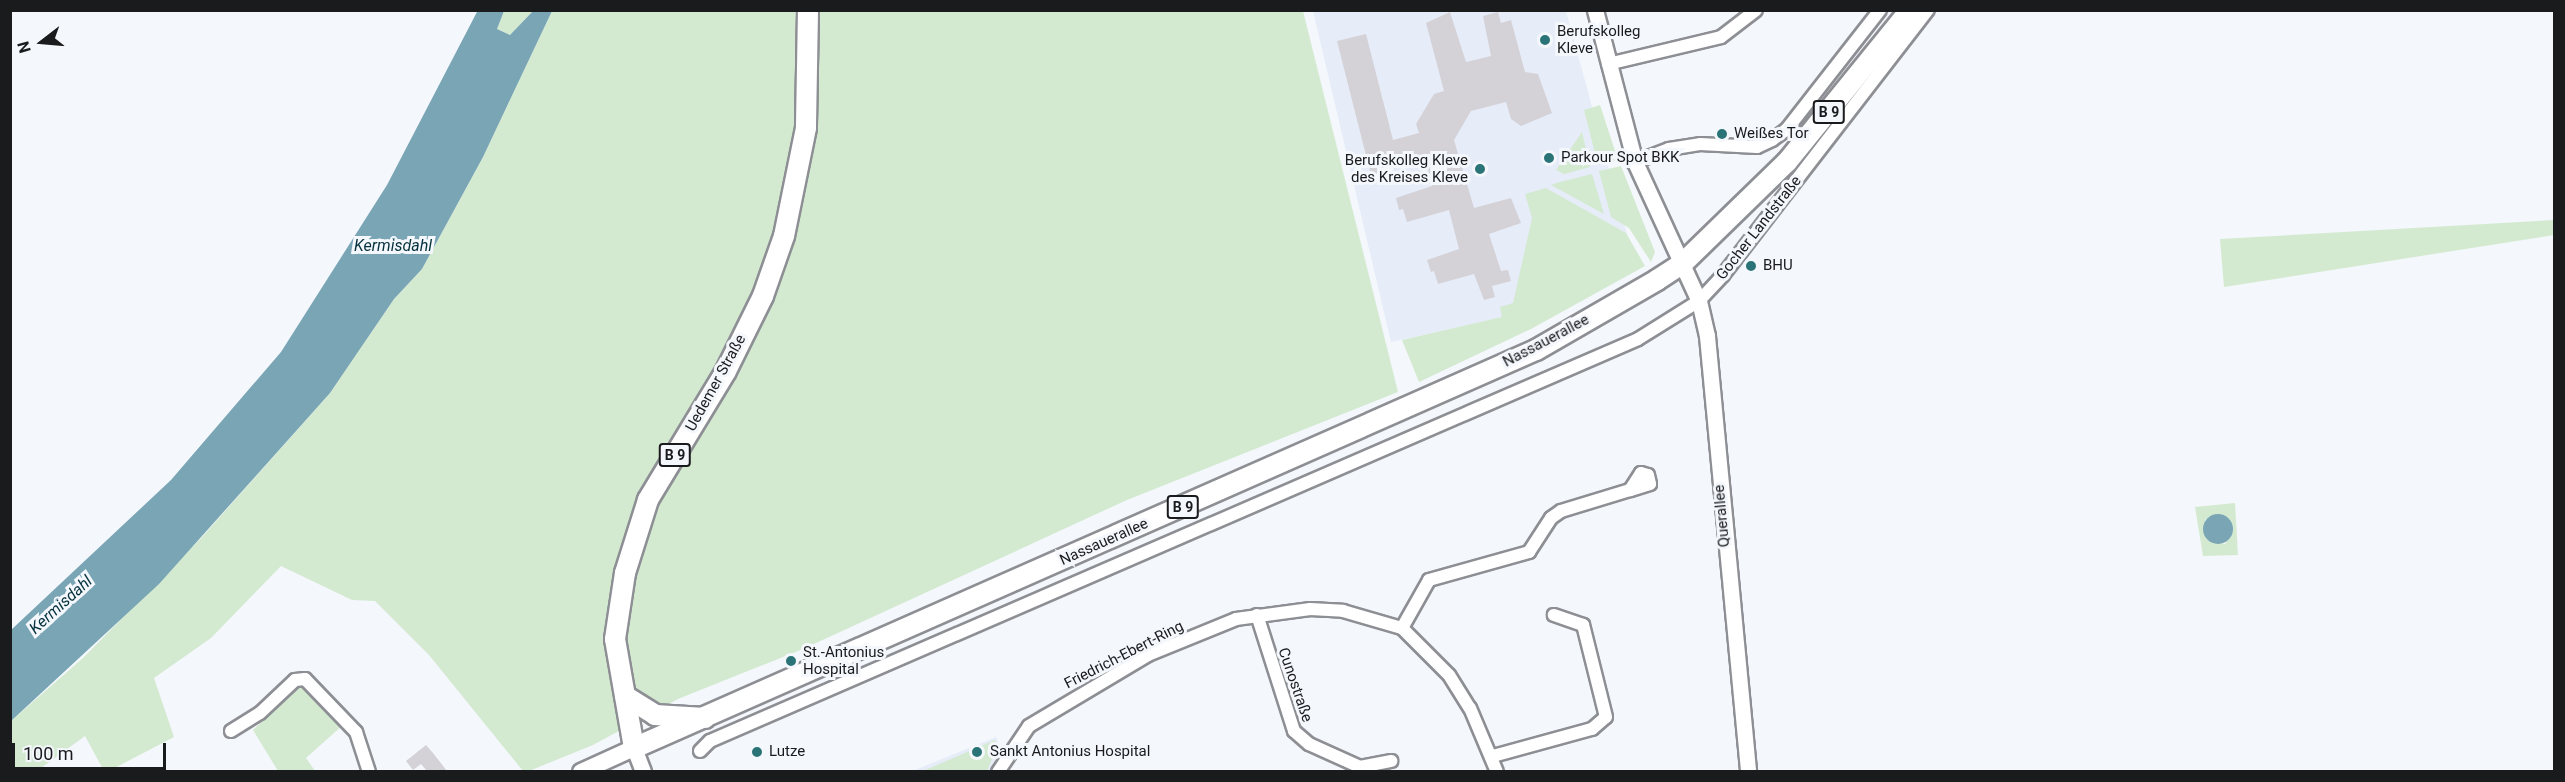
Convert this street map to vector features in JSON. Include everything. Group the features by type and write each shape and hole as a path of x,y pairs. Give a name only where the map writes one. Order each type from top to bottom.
{"main road":[{"name":"Uedemer Straße","path":"634,748 615,625 639,523 726,370 763,296 784,236 806,128 808,10"},
{"name":"Gocher Landstraße","path":"1683,263 1787,162 1910,10"},
{"name":"Nassauerallee","path":"581,771 1536,350 1683,263"},
{"path":"625,696 655,715 705,718"}],"street":[{"name":"Querallee","path":"1594,10 1635,162 1683,263 1701,308 1748,771"},
{"path":"1608,64 1721,37 1756,10"},
{"path":"1635,162 1669,148 1700,144 1757,147 1772,140 1787,129 1880,10"},
{"name":"Gocher Landstraße","path":"1701,308 1928,10"},
{"name":"Nassauerallee","path":"700,751 710,741 1638,339 1701,308"},
{"path":"1402,628 1429,580 1529,552 1551,518 1561,511 1630,490"},
{"name":"Friedrich-Ebert-Ring","path":"998,771 1029,726 1052,709 1148,656 1210,628 1257,615 1310,609 1343,611 1402,628 1449,675 1493,756 1497,771"},
{"name":"Cunostraße","path":"1257,615 1294,731 1309,744 1360,767 1391,761"},
{"path":"1493,756 1592,729 1606,717 1583,626 1554,615"},
{"path":"231,731 260,713 295,680 305,679 356,732 369,771"},
{"path":"634,748 643,771"}],"shaded area":[{"name":"Berufskolleg Kleve des Kreises Kleve","path":"1313,11 1566,11 1635,264 1501,318 1391,342"},
{"name":"Sankt Antonius Hospital","path":"996,737 1001,748 990,771 910,772"}],"green space":[{"path":"504,11 533,11 510,35 497,29"},
{"path":"552,11 1303,11 1398,392 1127,500 803,649 678,699 593,745 529,771 523,771 429,655 375,601 352,600 281,566 211,638 154,678 174,737 109,771 104,771 85,736 37,771 11,772 11,721 83,658 202,537 330,393 394,299 422,269 483,157"},
{"path":"1600,105 1618,160 1598,165 1584,110"},
{"path":"1582,132 1590,167 1564,174 1556,170"},
{"path":"1621,166 1655,252 1651,262 1629,228 1611,217 1599,171"},
{"path":"1592,174 1604,214 1551,185 1560,182"},
{"path":"1546,188 1626,233 1645,266 1531,329 1419,382 1402,340 1502,317 1500,307 1513,303 1532,218 1525,194"},
{"path":"2554,220 2554,235 2224,287 2220,239"},
{"path":"2235,503 2238,555 2203,556 2195,507","holes":["2205,519 2231,535 2225,544 2207,539"]},
{"path":"298,688 306,688 343,725 306,758 315,771 278,771 253,730"},
{"name":"Sankt Antonius Hospital","path":"995,740 997,748 987,771 923,771"}],"water":[{"name":"Kermisdahl","path":"478,10 504,11 497,29 510,35 533,11 552,11 483,157 422,269 394,299 330,393 159,584 11,721 11,630 171,480 281,352 387,185"},
{"path":"2218,514 2224,515 2232,523 2232,535 2224,543 2218,544 2212,543 2204,535 2203,529 2204,523 2212,515"}],"building":[{"path":"1450,12 1466,62 1491,56 1483,16 1498,12 1501,23 1511,20 1525,72 1538,74 1552,113 1521,126 1511,119 1506,102 1471,111 1454,140 1474,208 1511,198 1521,223 1489,234 1501,271 1508,270 1511,281 1492,286 1495,297 1484,300 1474,274 1438,284 1434,271 1431,272 1427,260 1459,249 1449,210 1407,222 1403,209 1399,210 1396,198 1432,186 1426,160 1371,175 1337,41 1366,34 1393,140 1419,133 1416,124 1434,94 1444,91 1426,23"},
{"path":"426,745 447,771 427,771 421,764 413,770 406,761"}],"place":[{"name":"Berufskolleg Kleve","path":"1545,40"},
{"name":"Weißes Tor","path":"1722,134"},
{"name":"Parkour Spot BKK","path":"1549,158"},
{"name":"Berufskolleg Kleve des Kreises Kleve","path":"1480,169"},
{"name":"BHU","path":"1751,266"},
{"name":"St.-Antonius Hospital","path":"791,661"},
{"name":"Lutze","path":"757,752"},
{"name":"Sankt Antonius Hospital","path":"977,752"}]}
